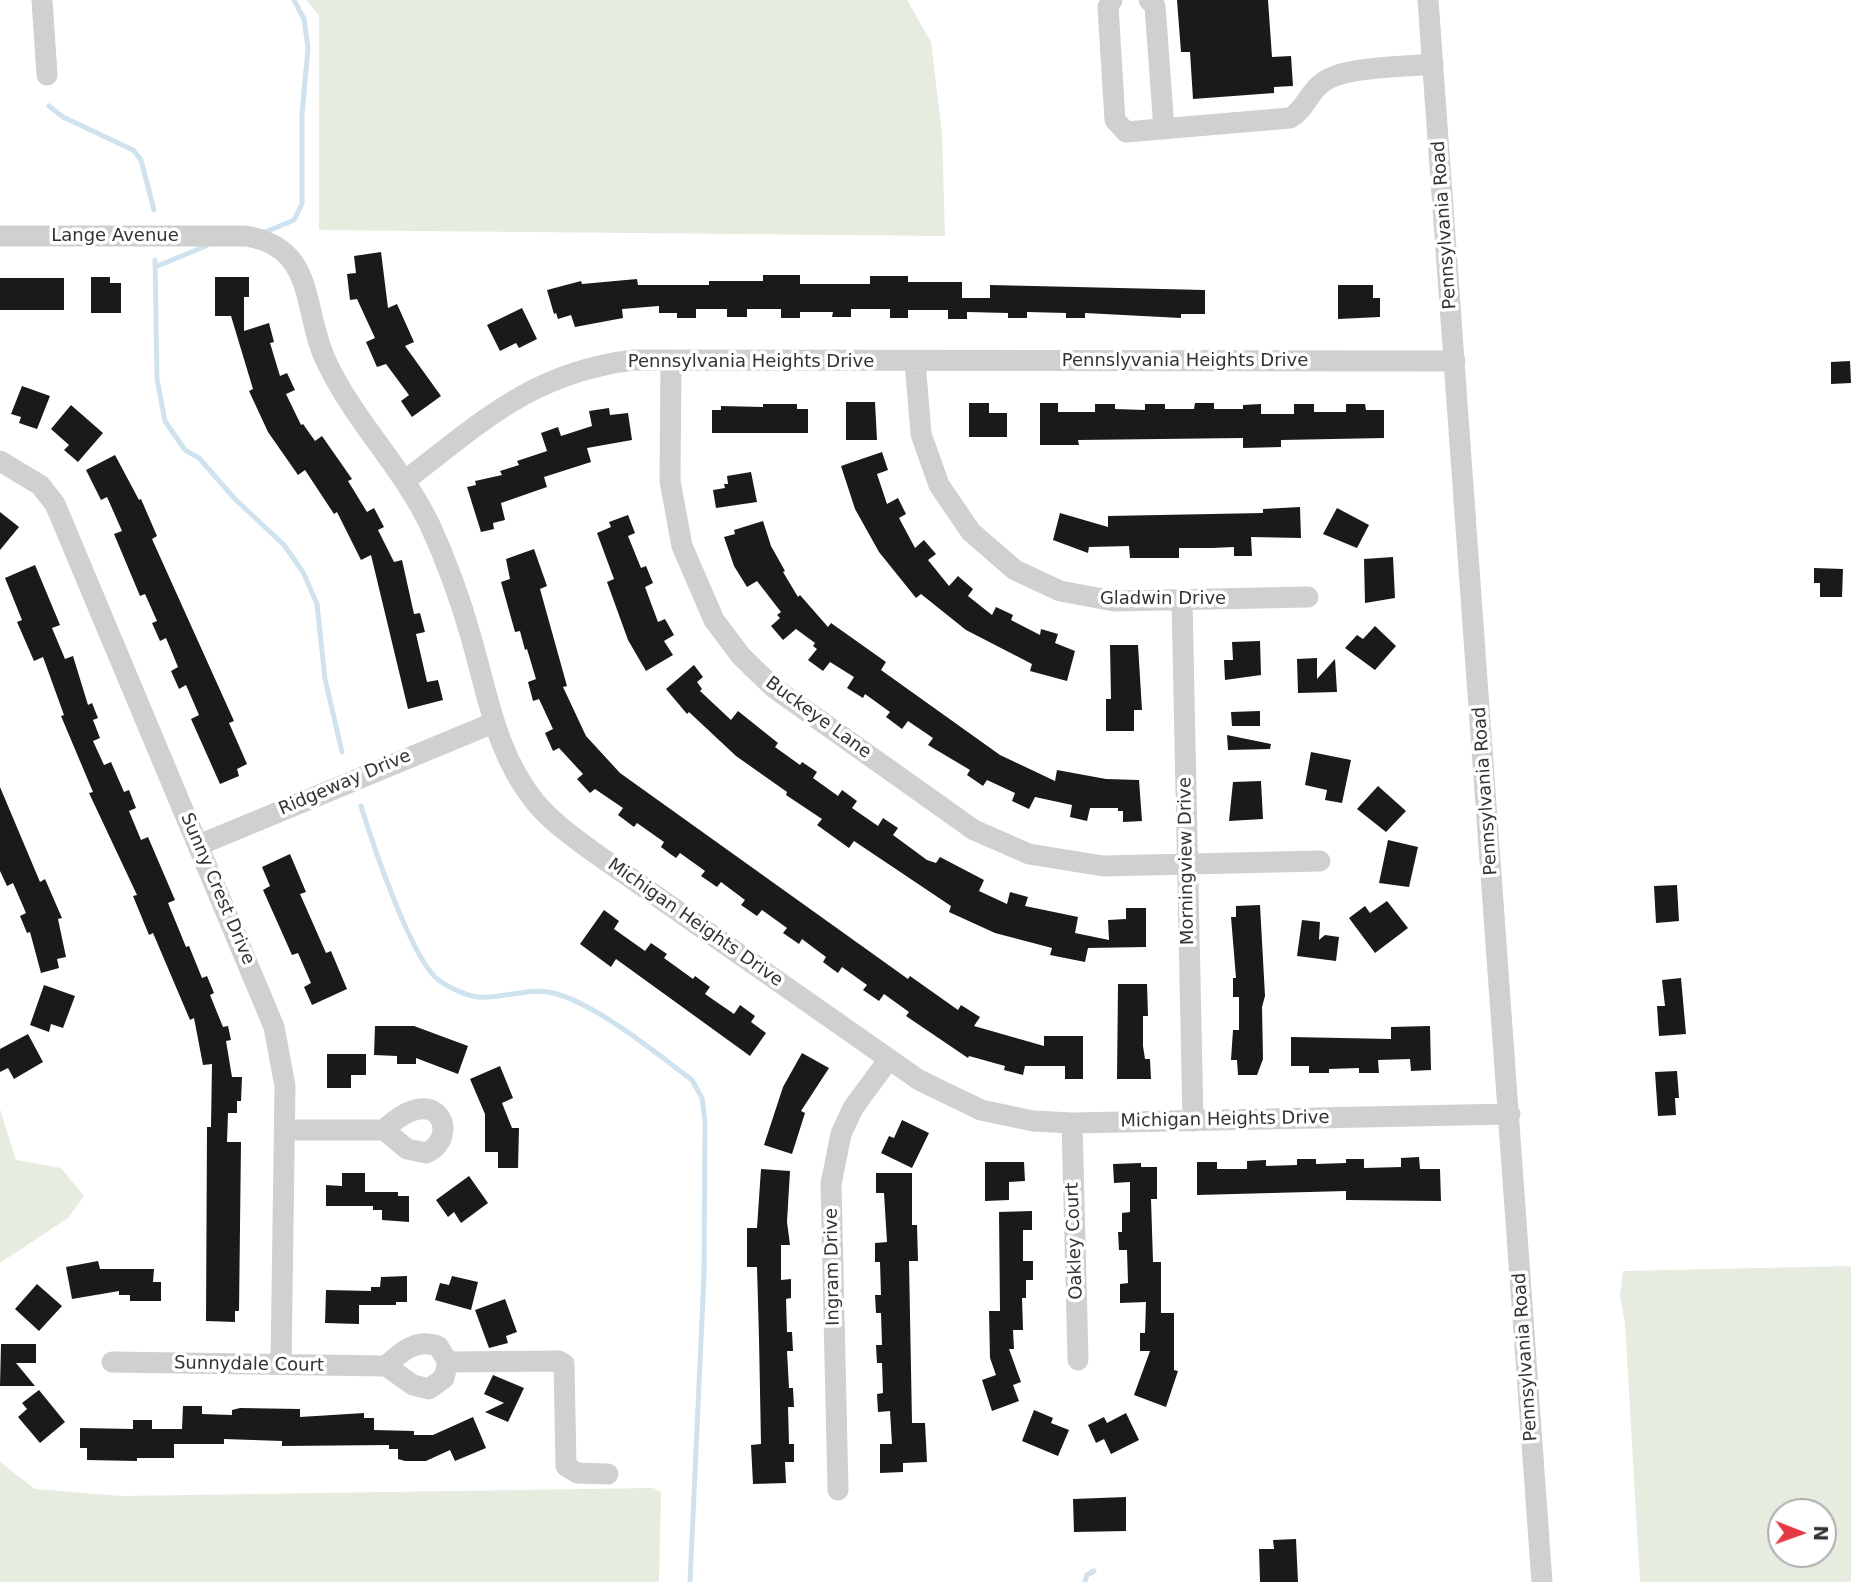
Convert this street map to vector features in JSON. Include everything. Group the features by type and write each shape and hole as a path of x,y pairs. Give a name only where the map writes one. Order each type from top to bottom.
{"street":[{"path":"42,0 47,75"},
{"path":"1112,0 1108,7 1115,120 1126,132 1290,118 1300,113 1315,88 1337,75 1433,64"},
{"path":"1149,0 1155,6 1164,129"},
{"name":"Pennsylvania Road","path":"1428,0 1542,1582"},
{"name":"Lange Avenue","path":"0,236 230,235"},
{"name":"Michigan Heights Drive","path":"230,235 271,241 297,264 317,339 331,373 406,480 449,567 471,637 493,723 509,760 537,803 565,831 889,1059 940,1092 981,1110 1034,1121 1072,1123 1510,1114"},
{"name":"Pennsylvania Heights Drive","path":"406,480 518,396 551,379 600,365 671,361 915,361"},
{"name":"Buckeye Lane","path":"671,361 670,481 682,546 714,620 741,656 765,680 974,830 1029,853 1085,864 1320,861"},
{"name":"Pennslyvania Heights Drive","path":"915,361 1455,361"},
{"name":"Gladwin Drive","path":"915,361 917,407 926,456 953,509 990,552 1015,570 1077,595 1114,601 1308,597"},
{"name":"Sunny Crest Drive","path":"0,461 40,485 55,504 277,1037 284,1073 285,1130 281,1364"},
{"name":"Morningview Drive","path":"1182,601 1193,1121"},
{"name":"Ridgeway Drive","path":"199,845 493,723"},
{"name":"Ingram Drive","path":"838,1490 831,1184 841,1134 853,1108 889,1059"},
{"name":"Oakley Court","path":"1072,1123 1078,1360"},
{"path":"285,1130 384,1130"},
{"path":"421,1343 438,1346 448,1362 444,1378 429,1389 413,1385 386,1366 399,1354 421,1343"},
{"path":"448,1362 559,1361 564,1364 566,1466 577,1473 608,1474"},
{"name":"Sunnydale Court","path":"111,1362 386,1366"}],"shaded area":[{"path":"306,0 907,0 931,42 942,133 945,236 319,230 319,15"},
{"path":"0,1109 16,1160 61,1168 84,1196 68,1218 0,1263"},
{"path":"1851,1266 1851,1582 1640,1582 1625,1323 1620,1296 1623,1271"},
{"path":"0,1462 35,1489 121,1496 653,1488 661,1492 659,1582 0,1582"}],"building":[{"path":"1177,0 1268,0 1272,57 1291,56 1293,86 1274,87 1274,93 1193,99 1190,52 1181,52"},
{"path":"381,252 388,308 397,304 414,342 405,346 441,396 412,417 401,401 409,395 386,364 377,367 366,342 375,338 357,299 350,300 347,274 356,273 354,256"},
{"path":"763,275 800,275 800,284 870,284 870,276 908,276 908,282 962,282 962,298 990,298 990,285 1205,290 1205,314 1181,314 1181,318 1085,313 1085,318 1066,318 1066,313 1027,312 1027,318 1008,318 1008,313 967,312 967,319 948,319 948,310 908,310 908,318 890,318 890,309 851,309 851,317 832,317 833,312 800,312 800,318 781,318 781,309 747,309 747,317 727,317 727,309 696,309 696,318 677,318 677,313 659,313 659,306 622,309 623,318 575,327 571,315 558,319 556,313 554,314 547,290 581,281 582,284 637,279 638,285 709,285 709,281 763,281"},
{"path":"91,277 110,277 110,283 121,283 121,313 91,313"},
{"path":"215,277 249,277 249,297 244,297 244,331 269,323 274,342 270,343 280,376 287,373 295,390 286,394 301,425 303,424 315,441 322,436 352,479 348,481 367,512 374,508 384,527 378,530 394,562 402,560 414,614 420,613 425,632 416,634 427,682 438,680 443,700 408,709 371,555 361,560 337,512 334,514 305,470 298,475 268,432 249,391 253,389 231,316 215,316"},
{"path":"0,278 64,278 64,310 0,310"},
{"path":"1338,285 1373,285 1373,298 1380,298 1380,317 1338,319"},
{"path":"522,308 537,339 519,348 516,343 500,351 487,325"},
{"path":"1850,361 1851,383 1831,384 1831,362"},
{"path":"22,386 50,396 37,429 19,423 21,417 11,414"},
{"path":"846,402 875,402 877,440 846,440"},
{"path":"969,403 989,403 989,413 1007,413 1007,437 969,437"},
{"path":"1040,403 1058,403 1058,412 1095,412 1095,404 1115,404 1115,409 1145,410 1145,404 1165,404 1165,409 1194,409 1195,403 1214,403 1214,409 1243,409 1243,405 1261,404 1261,414 1294,414 1294,404 1314,404 1314,412 1346,412 1346,404 1365,404 1366,410 1384,410 1384,438 1281,440 1281,447 1243,448 1243,438 1078,440 1079,445 1040,445"},
{"path":"763,404 797,404 797,409 808,409 808,433 712,433 712,410 721,410 721,406 763,407"},
{"path":"71,405 103,433 78,462 64,450 69,445 51,429"},
{"path":"609,408 610,415 628,413 632,440 587,448 591,462 544,477 547,487 501,503 505,520 493,523 494,529 481,532 467,487 476,485 475,481 502,475 500,471 519,465 517,461 547,451 541,433 558,427 561,436 592,426 589,411"},
{"path":"882,452 888,470 877,474 887,504 898,498 906,514 899,518 915,548 924,540 936,554 928,560 949,586 958,576 973,589 968,596 992,615 996,607 1013,615 1011,620 1040,635 1041,629 1058,634 1055,643 1075,651 1067,681 1030,671 1032,664 966,630 921,594 916,598 879,552 855,509 841,466"},
{"path":"115,455 139,500 141,499 157,536 152,539 234,721 229,723 247,764 237,769 239,776 220,784 191,719 199,715 186,685 179,689 171,671 178,667 166,638 160,641 152,623 157,621 145,594 140,596 114,534 122,531 107,497 101,500 86,470"},
{"path":"751,472 757,502 716,508 713,490 725,488 724,484 728,484 727,476"},
{"path":"1300,507 1301,538 1251,537 1252,556 1234,556 1234,547 1179,548 1179,558 1130,558 1129,546 1089,547 1088,553 1053,540 1060,513 1108,527 1108,516 1263,513 1263,509"},
{"path":"1337,508 1369,525 1357,548 1323,534"},
{"path":"0,512 19,527 0,550"},
{"path":"628,515 635,533 628,536 641,568 646,566 653,583 645,587 658,622 665,619 674,635 664,641 673,655 646,671 628,640 607,582 614,579 597,533 611,527 609,522"},
{"path":"763,521 771,546 798,597 800,595 828,627 831,623 886,662 881,670 1000,755 1055,781 1057,770 1106,779 1139,780 1142,821 1123,822 1123,811 1118,811 1118,808 1090,808 1087,821 1070,817 1072,805 1035,797 1029,809 1012,801 1015,793 987,780 983,786 967,775 970,770 928,745 933,738 908,721 902,729 886,717 890,712 865,694 863,698 847,688 854,677 830,662 823,671 808,660 817,649 813,646 815,643 796,629 783,640 771,626 780,618 777,615 781,612 757,581 747,587 734,566 724,537 735,534 734,530"},
{"path":"534,549 547,586 540,589 567,686 563,687 586,736 620,773 908,979 910,976 958,1010 961,1005 980,1017 974,1026 1044,1046 1044,1036 1083,1036 1083,1079 1065,1079 1065,1066 1025,1066 1023,1075 1004,1070 1005,1066 969,1056 968,1058 906,1016 909,1012 884,994 879,1001 863,990 867,985 842,967 838,973 831,968 823,962 826,957 802,939 799,944 783,933 787,928 762,910 757,916 741,905 745,900 721,882 717,887 701,876 705,871 680,853 676,858 669,853 661,847 664,842 637,823 634,827 618,815 623,808 595,789 590,793 577,779 583,774 559,748 553,751 545,733 553,729 539,699 533,701 528,682 536,679 520,631 515,632 501,582 510,579 506,559"},
{"path":"1393,557 1395,598 1365,603 1364,559"},
{"path":"35,565 60,625 52,628 65,659 73,656 88,705 92,703 98,718 93,720 100,738 93,741 104,765 111,762 124,792 129,790 136,808 129,811 141,840 148,837 175,900 168,903 186,947 189,946 202,978 207,976 214,993 210,995 223,1027 228,1026 231,1040 226,1041 232,1077 242,1077 241,1101 237,1101 237,1113 228,1113 227,1142 241,1142 239,1311 235,1311 235,1322 206,1321 207,1127 211,1127 212,1064 203,1065 194,1018 190,1020 153,933 149,935 133,896 137,895 89,793 93,792 61,716 64,715 43,657 34,661 17,622 22,620 5,578"},
{"path":"1814,568 1843,569 1842,597 1820,597 1820,583 1814,583"},
{"path":"1375,626 1396,646 1375,670 1345,648 1357,635 1363,639"},
{"path":"1260,641 1261,675 1225,680 1224,660 1233,660 1232,642"},
{"path":"1110,645 1138,645 1142,710 1134,710 1134,731 1106,731 1106,699 1111,699"},
{"path":"1317,658 1317,679 1335,659 1337,692 1298,693 1297,659"},
{"path":"694,665 703,677 697,682 702,689 700,691 731,720 738,711 778,743 775,747 800,765 802,762 817,772 813,778 838,796 842,790 857,801 852,808 878,826 883,818 898,828 893,835 927,860 936,863 940,857 984,880 979,891 1007,904 1010,892 1028,897 1025,906 1078,917 1075,933 1109,940 1108,920 1126,919 1126,908 1146,908 1146,947 1088,948 1085,962 1050,955 1052,948 995,933 949,912 951,906 854,841 849,848 817,825 822,819 786,795 787,792 736,756 689,712 687,714 666,689"},
{"path":"1260,711 1260,726 1232,726 1231,712"},
{"path":"1227,735 1271,744 1270,749 1228,750"},
{"path":"1311,752 1351,760 1342,803 1325,800 1327,790 1305,785"},
{"path":"1261,781 1263,819 1229,821 1233,782"},
{"path":"1378,786 1406,811 1386,832 1357,809"},
{"path":"0,787 40,882 45,879 62,918 58,919 66,957 57,959 59,968 41,973 30,932 27,933 20,916 26,913 13,883 7,886 0,871"},
{"path":"1388,840 1418,847 1409,887 1379,883"},
{"path":"290,854 306,892 300,894 326,953 331,951 347,989 312,1005 304,987 311,983 298,953 292,955 263,890 270,886 262,867"},
{"path":"1677,885 1679,921 1656,923 1654,886"},
{"path":"1387,901 1408,928 1375,953 1349,918 1365,906 1370,913"},
{"path":"1260,905 1265,996 1262,1007 1263,1059 1257,1075 1238,1075 1237,1060 1231,1060 1233,1030 1239,1030 1239,997 1233,997 1233,978 1236,978 1231,917 1236,917 1236,906"},
{"path":"604,910 619,921 614,929 645,951 651,943 667,954 664,958 693,979 695,976 710,987 705,994 734,1014 740,1005 755,1016 751,1022 766,1033 750,1056 616,959 611,967 580,944"},
{"path":"1302,920 1320,922 1319,940 1325,935 1339,937 1336,961 1297,956"},
{"path":"1681,978 1686,1034 1659,1036 1657,1006 1665,1006 1662,980"},
{"path":"1118,984 1147,984 1148,1016 1143,1016 1143,1046 1145,1059 1150,1059 1151,1079 1117,1079"},
{"path":"44,985 75,996 63,1028 51,1024 49,1032 30,1025"},
{"path":"375,1026 414,1026 468,1046 458,1074 416,1058 416,1064 397,1064 397,1056 374,1055"},
{"path":"1430,1026 1431,1070 1411,1071 1410,1059 1378,1060 1379,1073 1359,1073 1359,1068 1309,1073 1309,1066 1291,1066 1291,1037 1391,1039 1391,1027"},
{"path":"28,1034 43,1062 14,1079 8,1068 0,1072 0,1049"},
{"path":"802,1053 829,1068 801,1111 805,1113 792,1154 764,1145 783,1087"},
{"path":"327,1054 366,1054 366,1075 351,1075 351,1088 327,1088"},
{"path":"500,1066 513,1098 502,1103 512,1128 519,1128 518,1168 498,1168 498,1152 485,1152 485,1114 470,1079"},
{"path":"1677,1071 1679,1098 1675,1098 1676,1115 1658,1116 1655,1072"},
{"path":"902,1120 929,1133 912,1168 881,1153 889,1136 894,1138"},
{"path":"1419,1157 1420,1169 1440,1169 1441,1201 1346,1200 1346,1191 1197,1195 1197,1162 1217,1162 1217,1169 1247,1169 1247,1161 1266,1160 1266,1166 1297,1165 1297,1159 1316,1159 1316,1164 1346,1163 1346,1159 1364,1159 1364,1168 1401,1167 1401,1158"},
{"path":"985,1162 1024,1162 1025,1181 1009,1182 1009,1200 985,1201"},
{"path":"1141,1163 1141,1167 1157,1167 1157,1199 1151,1199 1153,1262 1161,1262 1161,1313 1174,1313 1174,1370 1178,1371 1166,1407 1134,1395 1150,1351 1140,1351 1140,1333 1145,1333 1146,1302 1120,1303 1120,1284 1128,1283 1127,1250 1119,1250 1118,1232 1122,1232 1122,1213 1130,1212 1130,1182 1114,1183 1113,1164"},
{"path":"761,1169 790,1171 787,1222 790,1245 781,1245 781,1280 791,1279 791,1298 786,1299 787,1332 792,1332 793,1351 787,1351 789,1388 793,1388 794,1407 788,1407 789,1444 794,1444 794,1462 785,1462 786,1483 753,1484 751,1445 761,1444 759,1338 757,1267 747,1267 747,1228 757,1228"},
{"path":"342,1173 365,1173 365,1192 398,1192 398,1196 409,1196 409,1222 382,1220 382,1210 373,1210 373,1206 326,1206 326,1185 342,1186"},
{"path":"876,1173 912,1173 912,1225 917,1225 918,1261 909,1261 912,1423 925,1423 927,1462 903,1463 903,1472 880,1473 880,1444 892,1444 890,1411 878,1412 877,1394 883,1393 882,1363 877,1363 876,1345 882,1345 881,1313 876,1313 875,1295 881,1295 880,1262 875,1262 875,1243 887,1242 884,1193 876,1193"},
{"path":"469,1176 488,1203 461,1223 454,1212 448,1217 436,1200"},
{"path":"1032,1211 1032,1230 1023,1230 1023,1261 1033,1261 1033,1280 1026,1280 1026,1298 1022,1298 1023,1330 1013,1330 1014,1349 1009,1349 1021,1382 1013,1385 1019,1401 992,1411 982,1380 996,1375 990,1358 989,1311 1000,1311 999,1212"},
{"path":"98,1261 100,1269 154,1269 153,1282 161,1282 161,1301 130,1301 130,1295 119,1295 119,1291 72,1299 66,1267"},
{"path":"407,1276 407,1302 396,1302 396,1305 359,1305 359,1324 325,1323 326,1290 371,1291 371,1287 380,1287 381,1277"},
{"path":"452,1276 478,1282 471,1310 435,1300 440,1283 449,1285"},
{"path":"37,1284 62,1306 39,1331 15,1309"},
{"path":"505,1299 517,1332 506,1336 508,1343 489,1348 475,1310"},
{"path":"1,1344 36,1344 36,1363 16,1363 35,1386 0,1386"},
{"path":"493,1375 524,1388 508,1422 485,1412 504,1403 484,1394"},
{"path":"39,1390 65,1422 40,1443 18,1417 27,1409 22,1403"},
{"path":"183,1406 202,1406 202,1414 232,1415 232,1410 240,1408 300,1409 300,1417 364,1413 364,1418 374,1418 374,1430 414,1431 414,1435 433,1435 473,1417 486,1448 455,1461 450,1450 426,1461 405,1461 398,1459 398,1449 389,1449 389,1445 282,1446 282,1441 224,1439 224,1444 174,1444 174,1458 137,1458 137,1461 87,1460 87,1448 80,1448 80,1428 133,1429 133,1420 152,1420 152,1429 182,1429"},
{"path":"1034,1410 1053,1418 1051,1423 1069,1430 1058,1456 1022,1441"},
{"path":"1126,1413 1139,1440 1111,1454 1104,1439 1096,1443 1088,1425 1104,1417 1107,1423"},
{"path":"1126,1497 1126,1531 1074,1532 1073,1499"},
{"path":"1296,1539 1298,1582 1260,1582 1259,1549 1274,1549 1273,1540"}],"waterway":[{"path":"263,233 294,220 302,204 302,114 308,48 304,19 294,0"},
{"path":"49,106 63,117 133,150 141,160 154,210"},
{"path":"155,267 206,246"},
{"path":"155,260 157,379 165,421 185,450 199,458 235,499 284,545 303,572 317,604 325,679 342,752"},
{"path":"361,806 403,922 425,964 435,977 455,990 478,997 535,991 570,999 606,1018 661,1056 692,1080 702,1098 705,1121 704,1275 690,1582"},
{"path":"1085,1582 1087,1575 1094,1571"}]}
